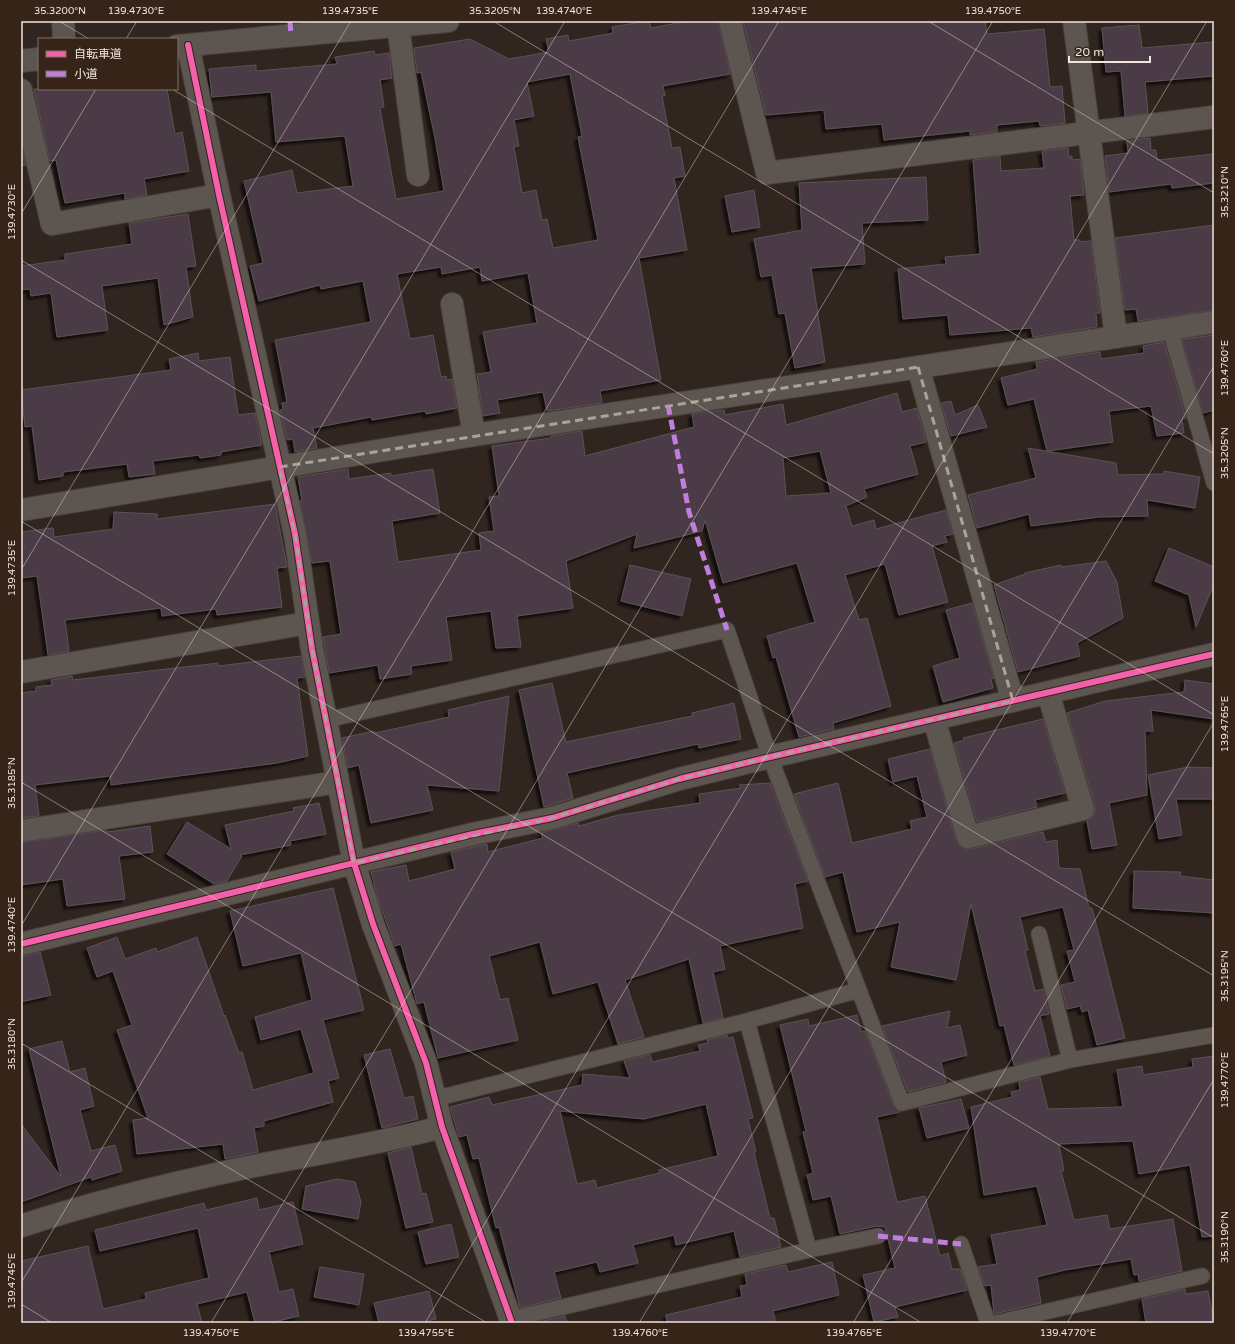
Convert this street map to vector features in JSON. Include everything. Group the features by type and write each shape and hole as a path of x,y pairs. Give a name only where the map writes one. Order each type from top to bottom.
{"street":[{"path":"63,21 64,38"},
{"path":"448,21 398,24 182,45 219,195 268,408 279,467 295,534 308,623 354,863 373,924 426,1063 442,1127 512,1321"},
{"path":"730,21 767,173 1214,117"},
{"path":"1074,21 1116,337"},
{"path":"398,24 418,175"},
{"path":"21,61 38,59"},
{"path":"21,90 52,224 219,195"},
{"path":"452,304 474,435"},
{"path":"21,510 474,435 1214,322"},
{"path":"918,367 1013,701"},
{"path":"21,672 308,623"},
{"path":"21,944 473,834 552,818 679,779 1214,654"},
{"path":"934,719 968,837 1083,809 1048,693"},
{"path":"21,831 338,782"},
{"path":"21,1226 65,1212 135,1194 243,1169 398,1138 442,1127"}],"lane":[{"path":"1170,329 1214,483"},
{"path":"326,720 726,630 770,757 902,1103 1070,1060 1214,1035"},
{"path":"1039,934 1070,1060"},
{"path":"434,1099 747,1022 859,990"},
{"path":"747,1022 809,1250"},
{"path":"512,1321 809,1250 878,1236"},
{"path":"961,1244 988,1323"},
{"path":"996,1323 1202,1276"}],"highlighted area":[{"path":"918,367 1013,701 679,779 552,818 354,863 312,649 295,534 279,467"}],"building":[{"path":"647,21 649,21 651,28 688,21 718,21 730,74 663,86 665,96 662,96 672,148 680,147 685,176 674,178 687,250 639,258 661,380 600,391 602,403 547,411 543,392 497,400 500,413 483,416 477,374 491,372 483,332 537,323 528,273 482,281 480,267 442,274 441,267 397,274 410,339 433,335 441,377 446,376 447,380 452,379 457,408 426,414 425,411 372,420 371,417 313,428 317,448 295,452 293,439 287,440 280,410 283,409 282,403 287,402 275,340 371,322 363,281 321,289 320,285 259,301 250,266 263,263 244,181 292,170 297,193 353,186 345,136 276,142 271,92 212,97 209,69 256,65 256,71 337,64 335,57 374,51 375,55 389,53 392,78 380,80 384,107 380,108 396,199 444,191 435,138 421,72 417,73 414,48 470,39 509,59 549,52 546,39 568,35 569,41 613,33 612,27","holes":["570,74 582,136 578,137 598,240 553,248 547,219 542,220 536,190 522,193 514,147 519,146 514,120 534,116 527,82"]},
{"path":"743,21 985,21 987,34 1044,29 1050,87 1062,86 1065,123 1040,126 1039,121 997,125 997,132 970,135 970,131 884,140 882,124 826,129 824,110 766,115"},
{"path":"1139,25 1142,48 1214,42 1214,76 1145,82 1148,113 1125,116 1121,71 1106,72 1102,28"},
{"path":"34,89 167,90 175,134 182,132 189,171 144,179 147,195 125,199 125,193 65,203 56,160 50,161"},
{"path":"1150,138 1151,150 1156,150 1157,160 1214,154 1214,183 1172,188 1171,184 1109,192 1105,156 1128,153 1127,141"},
{"path":"21,145 26,165 21,166"},
{"path":"1068,148 1069,157 1072,156 1072,160 1080,159 1084,195 1070,196 1074,240 1080,240 1080,242 1091,241 1100,313 1096,313 1097,327 1033,337 1031,328 950,335 948,315 903,319 898,269 946,264 945,257 980,254 973,160 1000,156 1001,171 1044,168 1042,151"},
{"path":"926,177 928,220 862,223 865,264 811,268 825,362 795,368 785,313 779,314 772,275 761,277 754,239 802,230 799,183"},
{"path":"754,190 760,227 732,232 725,196"},
{"path":"188,214 196,266 186,267 193,317 164,325 158,278 102,286 108,330 57,337 51,293 31,296 30,289 21,290 21,266 65,260 65,254 132,244 129,223"},
{"path":"1214,225 1214,310 1138,321 1136,309 1125,310 1115,238"},
{"path":"1214,335 1214,410 1203,413 1182,339"},
{"path":"1164,342 1186,418 1182,419 1184,433 1157,436 1151,406 1109,411 1113,442 1047,451 1034,399 1008,405 1001,378 1037,369 1036,362 1100,352 1101,359 1144,353 1143,346"},
{"path":"198,353 199,361 230,357 238,415 255,413 262,445 221,452 221,455 200,458 199,455 153,461 155,474 129,477 127,464 63,472 63,476 39,480 32,426 25,427 21,390 171,370 169,359"},
{"path":"897,393 902,412 917,408 926,442 910,446 918,474 864,489 867,497 846,506 852,526 874,520 876,529 946,510 953,534 945,536 947,542 932,546 948,602 899,615 885,564 845,575 859,620 867,618 891,706 833,723 834,729 799,737 776,657 773,658 767,636 815,622 797,563 723,583 705,520 702,531 634,548 637,534 566,561 573,608 517,616 521,647 496,648 491,611 446,617 452,660 411,666 412,674 380,679 378,665 329,673 323,637 341,634 330,561 312,563 300,501 302,501 298,477 348,469 349,479 391,473 391,476 433,469 440,513 392,521 398,562 481,550 479,533 494,531 489,497 499,496 492,446 551,438 551,436 582,431 585,456 694,427 692,414 724,410 725,415 783,404 786,425","holes":["820,451 831,493 786,496 783,458"]},
{"path":"951,401 955,415 978,405 987,427 951,436 941,403"},
{"path":"1028,448 1116,463 1118,475 1164,474 1164,471 1200,477 1195,508 1147,500 1148,516 1099,517 1031,526 1029,514 977,528 968,495 1036,478"},
{"path":"275,504 287,567 277,568 282,607 217,615 216,609 162,616 161,608 65,620 69,651 48,655 37,576 21,578 21,532 53,528 54,537 113,529 114,512 157,514 157,519"},
{"path":"1169,548 1214,567 1214,584 1196,627 1189,595 1155,581"},
{"path":"1106,561 1117,582 1123,618 1077,643 1080,656 1018,672 994,585 1025,573 1061,565 1062,567"},
{"path":"630,565 691,579 682,616 621,601"},
{"path":"972,603 994,678 991,679 993,688 943,702 933,666 960,658 946,610"},
{"path":"301,656 305,677 297,678 308,756 277,763 111,785 110,776 35,785 39,816 21,818 21,693 36,691 36,687 52,685 51,680 72,676 73,680 218,663 218,666"},
{"path":"1185,680 1214,684 1214,719 1151,710 1153,731 1145,731 1147,795 1109,803 1117,845 1092,849 1087,821 1092,818 1095,812 1095,805 1067,713 1105,701 1184,692"},
{"path":"552,683 566,742 692,716 692,713 734,703 741,739 699,748 698,744 567,773 573,798 544,807 519,690"},
{"path":"509,696 499,791 427,785 433,810 371,823 359,765 348,768 342,738 374,731 375,733 449,717 448,710"},
{"path":"1043,719 1065,793 1035,800 1037,807 977,822 954,743 964,740 963,738"},
{"path":"930,749 956,840 960,846 965,849 971,849 1043,832 1046,842 1057,840 1059,868 1080,869 1089,908 1092,908 1125,1038 1097,1045 1088,1010 1082,1012 1080,1006 1067,1009 1061,985 1075,982 1067,951 1074,950 1063,907 1020,917 1028,950 1025,951 1035,991 1043,989 1049,1014 1040,1016 1050,1056 1014,1065 1004,1025 1000,1026 971,904 956,980 891,967 900,922 857,932 843,872 825,877 794,794 838,783 852,843 912,829 910,821 927,817 917,776 893,782 888,759"},
{"path":"1188,767 1214,768 1214,799 1176,799 1182,835 1159,839 1148,775"},
{"path":"770,783 808,881 795,884 803,928 720,946 725,969 713,972 723,1018 703,1023 689,959 625,980 644,1037 618,1044 598,982 553,994 540,942 489,956 500,1000 508,998 518,1040 438,1058 424,1002 417,1004 401,944 395,946 378,899 371,872 406,865 409,881 455,869 451,852 487,844 488,852 543,838 541,833 578,823 579,826 618,815 700,803 699,794 741,788 739,785"},
{"path":"319,803 326,834 290,841 291,845 240,855 242,856 227,881 214,884 167,854 187,822 231,849 225,825 294,811 293,808"},
{"path":"150,826 153,852 119,856 125,899 67,906 63,879 21,885 21,843 106,830 107,832"},
{"path":"1134,871 1181,872 1180,876 1214,880 1214,913 1133,908"},
{"path":"333,888 364,1010 323,1020 339,1078 328,1081 333,1102 264,1121 264,1126 254,1128 258,1152 225,1159 223,1144 137,1154 133,1120 148,1118 117,1030 132,1025 113,971 97,977 87,948 117,937 125,959 156,948 157,952 197,937 224,1016 225,1015 239,1053 242,1052 253,1090 314,1073 301,1029 261,1040 255,1017 312,1000 301,953 243,966 230,911"},
{"path":"40,952 51,995 21,1002 21,957"},
{"path":"950,1011 947,1028 960,1025 967,1055 941,1062 946,1082 908,1092 882,1026"},
{"path":"857,1015 861,1032 865,1031 894,1106 900,1112 877,1117 897,1202 925,1196 940,1256 948,1253 952,1269 960,1269 967,1290 895,1307 898,1317 874,1322 863,1275 895,1268 885,1227 877,1226 840,1234 831,1196 813,1200 807,1175 813,1173 803,1132 806,1131 780,1025 808,1019 809,1026"},
{"path":"727,1035 728,1038 733,1037 753,1118 748,1119 756,1152 754,1152 770,1218 774,1218 781,1247 740,1257 734,1231 676,1245 674,1235 633,1245 638,1263 600,1272 597,1262 554,1272 561,1298 520,1308 499,1227 496,1228 479,1158 473,1159 467,1135 459,1137 450,1107 489,1097 492,1105 582,1085 583,1074 630,1078 624,1061 650,1054 652,1062 700,1051 698,1045 708,1043 707,1040","holes":["706,1104 718,1156 659,1170 659,1173 597,1188 595,1180 577,1184 560,1111 644,1119"]},
{"path":"62,1041 70,1072 85,1068 94,1106 80,1110 91,1151 115,1145 122,1171 92,1180 91,1177 21,1202 21,1124 61,1177 29,1049"},
{"path":"390,1049 404,1098 413,1096 418,1119 382,1128 364,1055"},
{"path":"1214,1056 1214,1236 1202,1237 1190,1165 1139,1174 1133,1141 1059,1144 1064,1171 1061,1171 1074,1220 1107,1215 1110,1229 1173,1219 1182,1271 1139,1281 1138,1274 1134,1275 1131,1259 1065,1270 1037,1277 1041,1303 994,1314 991,1285 985,1286 978,1267 997,1264 991,1235 1047,1225 1037,1186 984,1195 971,1107 1012,1097 1011,1092 1020,1090 1019,1082 1040,1077 1048,1109 1123,1107 1117,1070 1142,1066 1143,1075 1193,1067 1192,1059"},
{"path":"961,1099 969,1128 927,1138 919,1108"},
{"path":"411,1147 422,1194 426,1193 433,1222 406,1228 388,1153"},
{"path":"337,1179 355,1182 361,1202 358,1219 302,1209 306,1186"},
{"path":"257,1198 259,1210 293,1202 303,1244 269,1252 279,1292 293,1289 299,1316 269,1323 255,1323 247,1292 197,1304 202,1323 21,1323 21,1261 88,1246 103,1309 146,1299 145,1293 209,1278 198,1228 100,1251 95,1230 204,1203 206,1210"},
{"path":"451,1224 459,1257 426,1264 418,1232"},
{"path":"832,1262 839,1295 773,1311 776,1323 667,1323 666,1315 742,1297 740,1286 747,1285 745,1274 786,1265 788,1272"},
{"path":"320,1267 364,1274 359,1305 314,1297"},
{"path":"1185,1289 1186,1294 1208,1291 1214,1323 1146,1323 1142,1299"},
{"path":"429,1291 436,1319 419,1323 379,1323 374,1303"},
{"path":"565,1316 567,1323 534,1323"}],"marked path":[{"path":"290,21 291,35"},
{"path":"668,405 689,512 727,630"},
{"path":"878,1236 961,1244"}],"cycle path":[{"path":"188,45 219,195 295,534 312,649 354,863 373,924 426,1063 442,1127 512,1323"},
{"path":"21,944 473,834 552,818 679,779 1214,654"}]}
